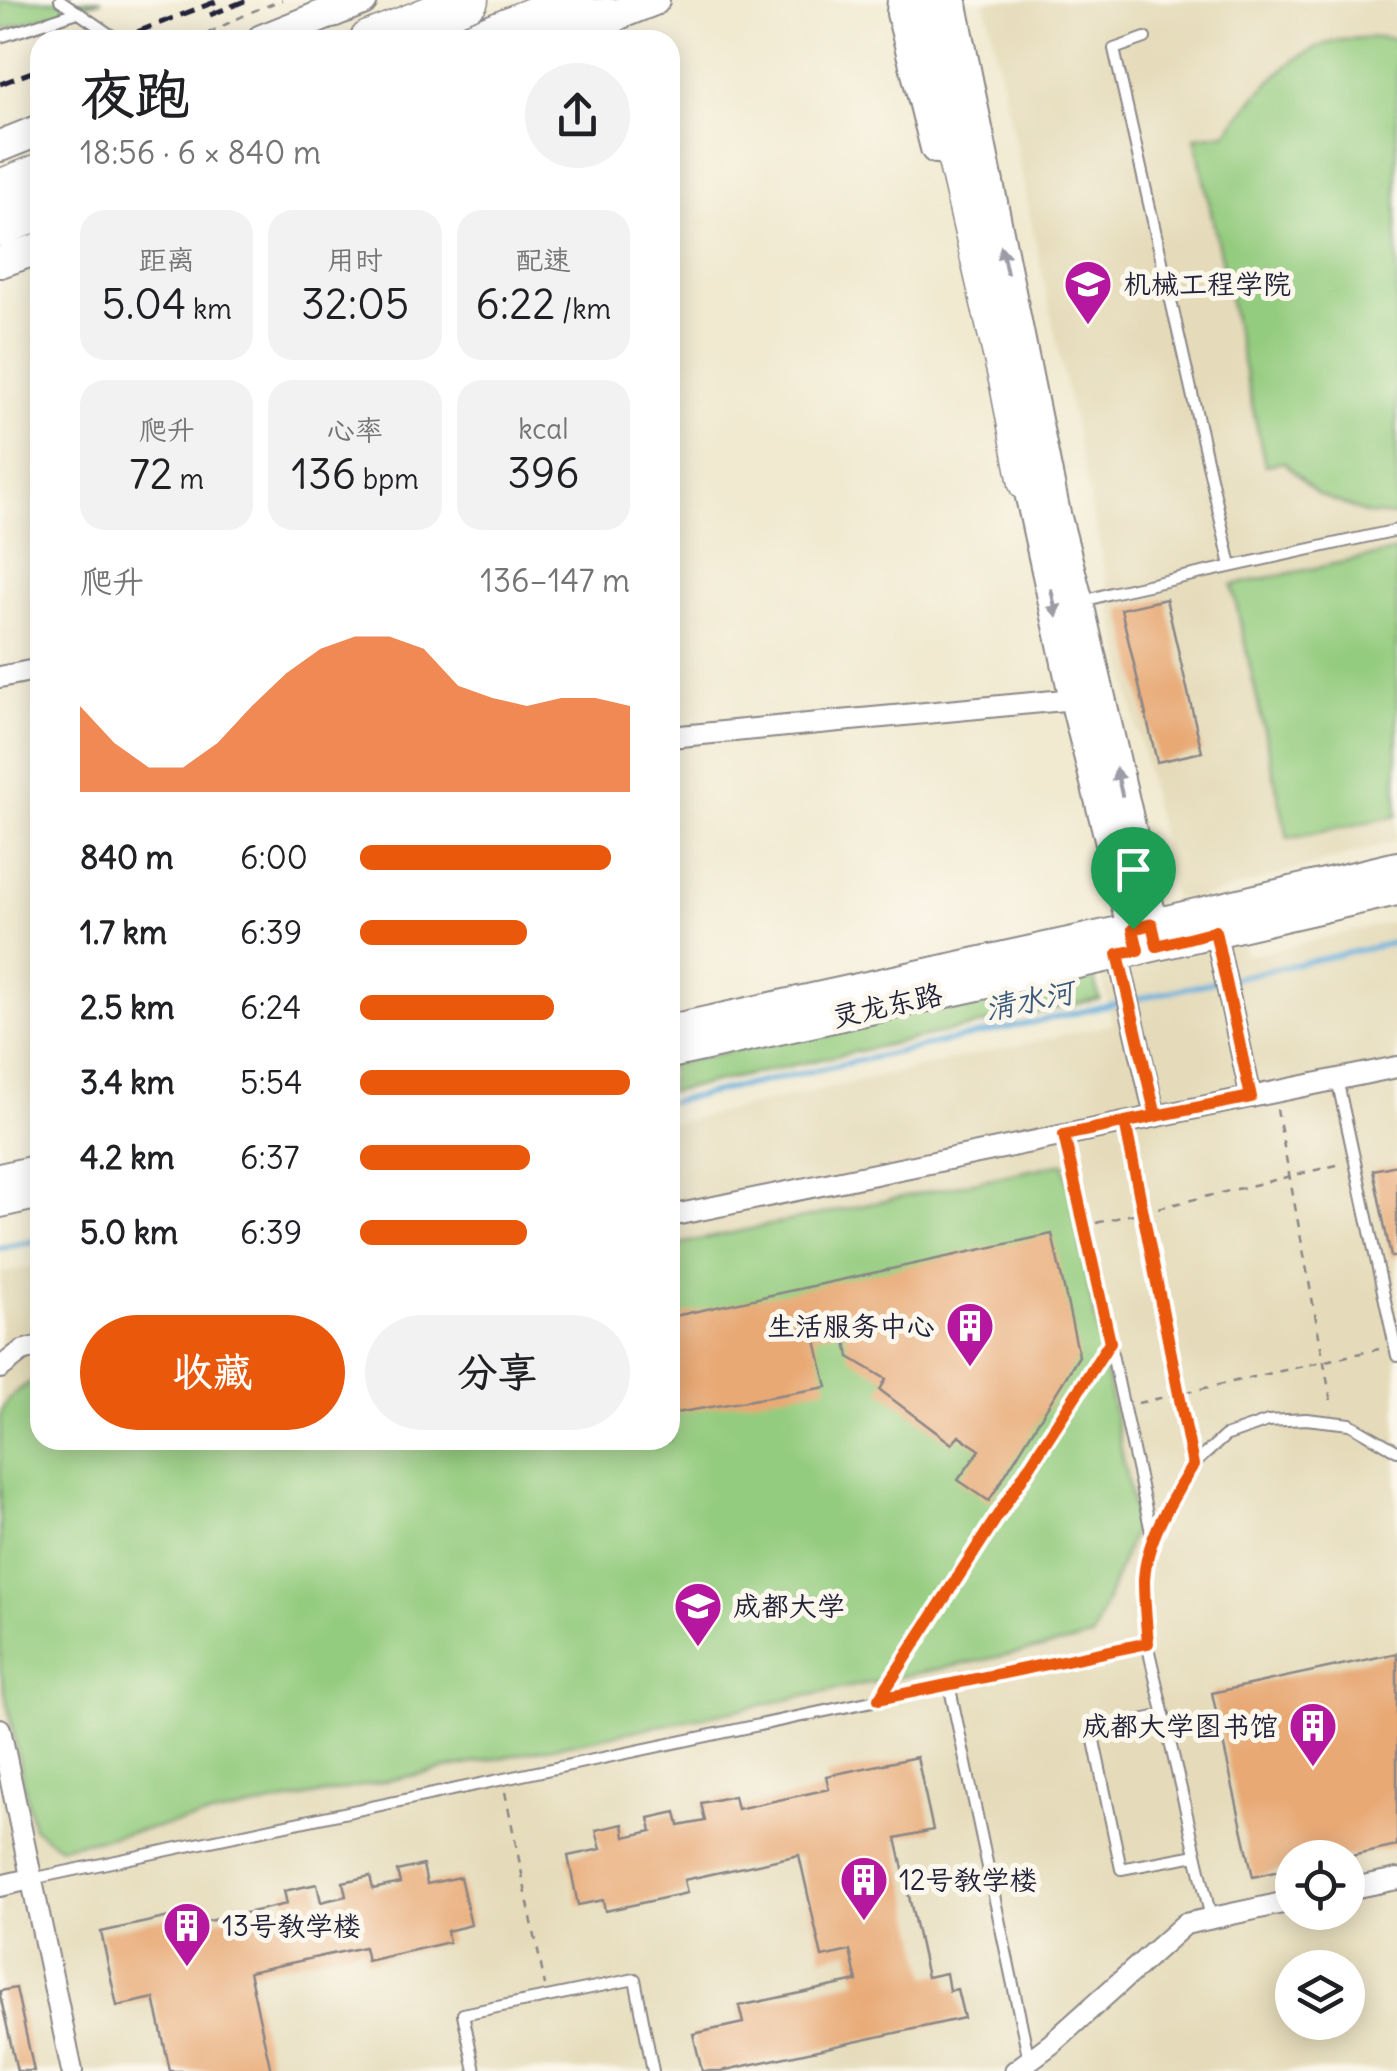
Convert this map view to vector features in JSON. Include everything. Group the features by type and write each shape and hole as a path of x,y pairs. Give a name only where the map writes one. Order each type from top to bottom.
{"highway":[{"path":"395,30 469,0"},
{"path":"500,30 574,0"},
{"path":"925,3 1028,483"},
{"path":"520,22 608,18"},
{"path":"0,190 30,177"},
{"path":"0,227 30,214"}],"street":[{"path":"287,30 362,0"},
{"path":"578,30 654,0"},
{"path":"925,3 1078,603 1137,947 1150,1095 1156,1116"},
{"path":"0,146 30,134"},
{"path":"0,262 30,252"},
{"path":"1028,483 1075,699 1137,947"},
{"path":"0,677 30,671"},
{"path":"680,735 1075,699"},
{"name":"灵龙东路","path":"680,1052 1137,947 1397,867"},
{"name":"灵龙东路","path":"680,1028 1137,947 1217,943 1397,890"},
{"path":"1217,943 1251,1097"},
{"path":"680,1214 1397,1067"},
{"path":"0,1179 30,1172"},
{"path":"0,1202 30,1195"},
{"path":"0,1368 30,1349"},
{"path":"0,1729 72,2071"},
{"path":"0,1886 30,1879"},
{"path":"1365,1886 1397,1879"},
{"path":"1022,2066 1185,1924 1275,1905"}],"lane":[{"path":"60,0 104,30"},
{"path":"0,37 78,12"},
{"path":"1145,38 1114,50 1230,566"},
{"path":"1078,603 1397,530"},
{"path":"1337,1079 1396,1351"},
{"path":"1064,1135 1153,1542"},
{"path":"879,1699 1110,1342"},
{"path":"1211,1918 1148,1643 1144,1576 1153,1542 1168,1506 1193,1465 1225,1436 1268,1421 1306,1419 1350,1424 1397,1451"},
{"path":"30,1879 1148,1643"},
{"path":"949,1684 1022,2066"},
{"path":"1164,1715 1092,1731 1121,1869 1196,1854"},
{"path":"475,2071 464,2014 635,1979 653,2071"}],"path":[{"path":"214,30 282,0"},
{"path":"1274,1092 1336,1422"},
{"path":"1125,1122 1193,1465"},
{"path":"1084,1226 1355,1161"},
{"path":"1124,1406 1396,1351"},
{"path":"502,1779 547,1996"}],"shaded area":[{"path":"985,0 1397,0 1397,841 1189,901 1173,897"},
{"name":"成都大学","path":"1397,921 1397,2071 0,2071 0,1274 30,1267 30,1450 680,1450 680,1122 1113,1024 1100,973 1242,941 1246,956"}],"green space":[{"path":"0,0 102,0 0,31"},
{"path":"1397,39 1397,516 1367,514 1317,494 1284,462 1265,465 1195,137 1226,133 1272,79 1299,57 1338,41"},
{"path":"1397,551 1397,816 1288,839 1232,585"},
{"path":"1092,972 1100,999 680,1090 680,1062"},
{"path":"1064,1163 1136,1524 1092,1638 60,1847 33,1828 0,1669 0,1416 15,1393 30,1383 30,1450 680,1450 680,1244"}],"building":[{"path":"1166,599 1202,752 1157,762 1121,609"},
{"path":"1397,1165 1397,1257 1391,1257 1373,1170"},
{"name":"生活服务中心","path":"1052,1234 1079,1356 989,1501 958,1480 980,1450 959,1436 952,1444 880,1390 886,1379 849,1357 844,1330 815,1336 827,1387 680,1412 680,1315"},
{"name":"成都大学图书馆","path":"1397,1653 1397,1846 1365,1853 1365,1840 1275,1840 1275,1872 1253,1877 1212,1693"},
{"name":"12号教学楼","path":"917,1757 933,1830 896,1838 927,1977 946,1973 949,1991 957,1989 964,2018 721,2071 702,2071 693,2034 743,2023 739,2006 857,1981 850,1951 822,1957 799,1855 684,1880 687,1893 605,1911 603,1900 578,1905 568,1856 601,1849 596,1830 623,1824 625,1837 652,1831 649,1818 676,1812 679,1826 705,1821 701,1803 734,1796 737,1809 829,1789 826,1776"},
{"name":"13号教学楼","path":"423,1865 427,1884 460,1877 471,1925 447,1931 449,1942 367,1961 364,1947 249,1972 271,2071 170,2071 154,1998 117,2006 101,1932 192,1912 195,1924 287,1904 284,1891 317,1884 321,1902 346,1896 343,1882 370,1876 373,1889 400,1883 397,1871"},
{"path":"16,1988 34,2071 17,2071 0,1995 0,1991"}],"waterway":[{"name":"清水河","path":"1229,979 1397,942"},
{"name":"清水河","path":"1136,999 1218,981"},
{"name":"清水河","path":"680,1100 1125,1002"},
{"name":"清水河","path":"0,1248 30,1242"}],"railway":[{"path":"142,30 220,0"},
{"path":"210,15 247,0"},
{"path":"0,84 30,73"}],"place":[{"name":"机械工程学院","path":"1088,326"},
{"name":"生活服务中心","path":"970,1368"},
{"name":"成都大学","path":"698,1648"},
{"name":"成都大学图书馆","path":"1313,1768"},
{"name":"12号教学楼","path":"864,1922"},
{"name":"13号教学楼","path":"187,1968"}],"route":[{"path":"1133,929 1138,950 1118,954 1156,1116 1125,1122 1064,1135 1110,1342 879,1699 1148,1643 1144,1576 1168,1506 1193,1465 1125,1122 1156,1116 1251,1097 1215,931 1157,946 1152,924 1133,929"}]}
